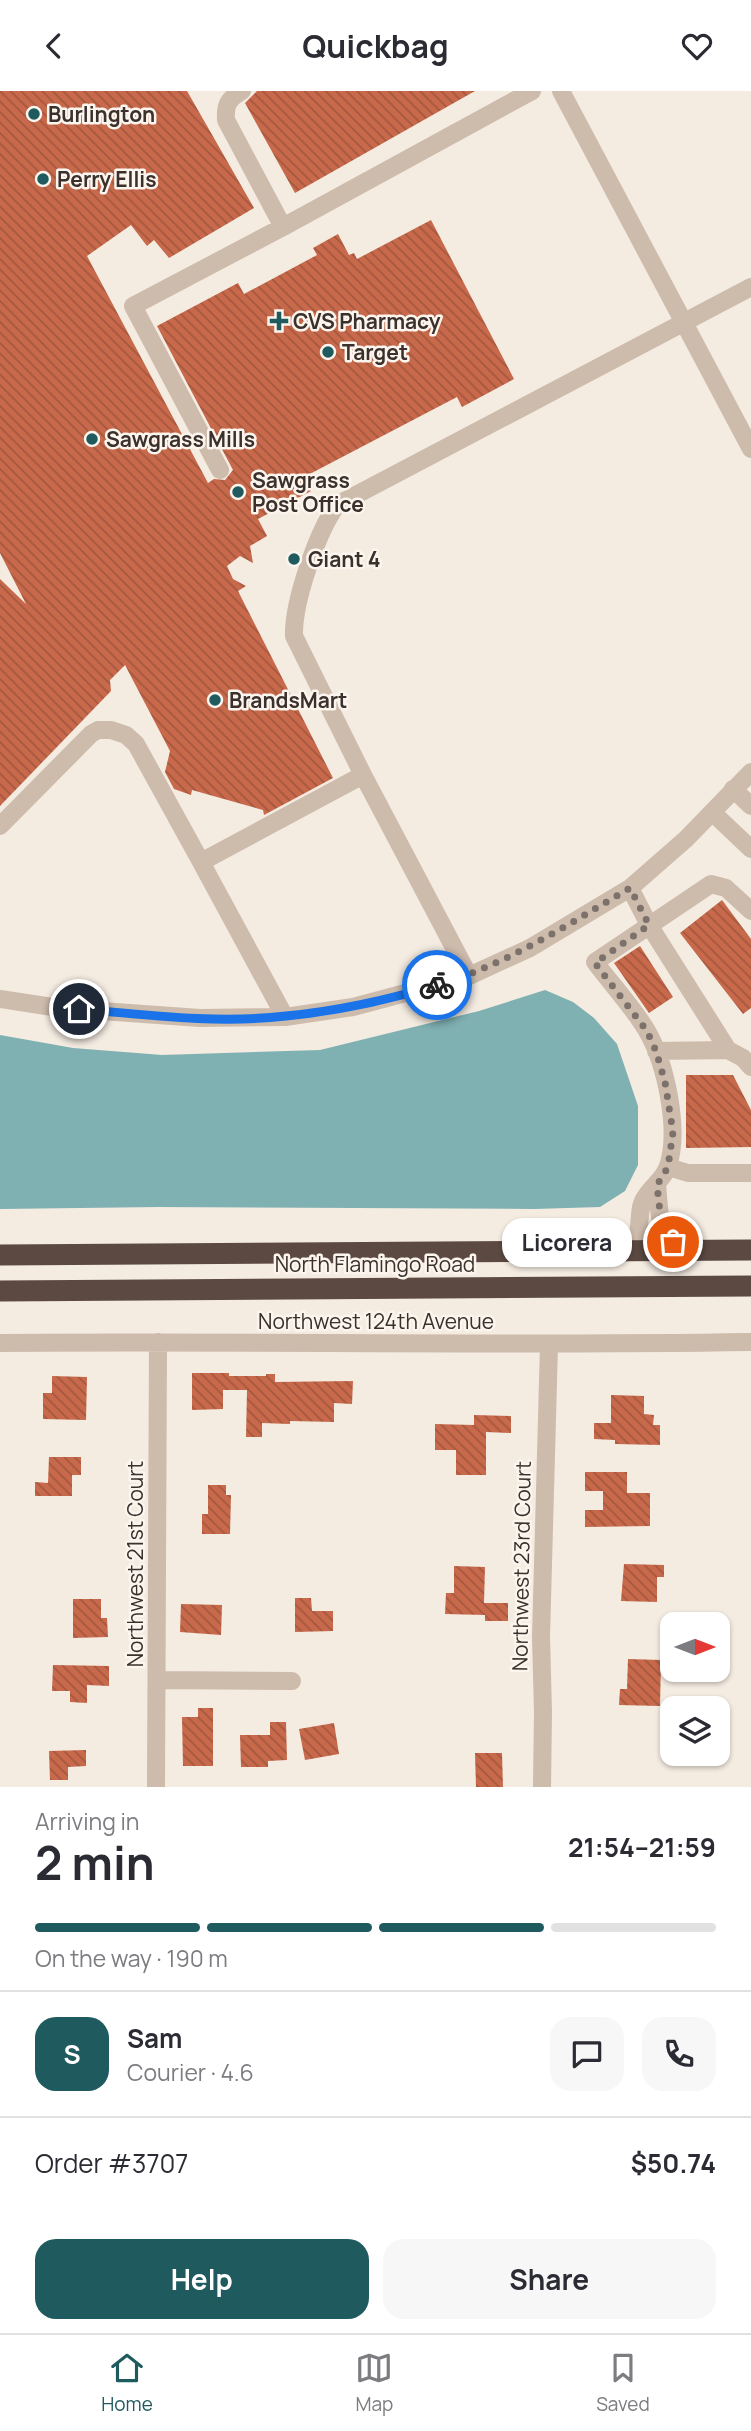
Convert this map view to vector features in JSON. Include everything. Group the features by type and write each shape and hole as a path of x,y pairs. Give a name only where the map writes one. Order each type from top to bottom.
{"highway":[{"name":"North Flamingo Road","path":"0,1255 751,1250"},
{"name":"North Flamingo Road","path":"0,1291 751,1286"}],"street":[{"path":"242,91 230,98 225,108 226,120 283,227"},
{"path":"220,470 133,306 532,91"},
{"path":"561,91 751,449"},
{"path":"469,976 363,775 294,636 293,621 326,520 337,505 352,496 751,287"},
{"path":"0,826 91,734 98,730 111,730 126,735 136,744 285,1017"},
{"path":"0,999 59,1008 200,1018 285,1017 353,1007 469,976 530,948 630,888 751,772"},
{"path":"201,862 363,775"},
{"path":"733,789 751,806"},
{"path":"712,812 751,849"},
{"path":"628,1251 638,1234 639,1214 645,1196 657,1185 668,1167 673,1132 665,1082 647,1031 595,963 711,884 726,888 751,911"},
{"path":"630,888 649,925 728,1050"},
{"path":"656,1051 728,1050 743,1058 751,1067"},
{"path":"668,1167 688,1173 751,1173"},
{"path":"657,1185 662,1230 673,1242 690,1250"},
{"name":"Northwest 21st Court","path":"156,1787 158,1342"},
{"name":"Northwest 124th Avenue","path":"0,1343 549,1345 751,1342"},
{"name":"Northwest 23rd Court","path":"542,1787 541,1637 549,1345"},
{"path":"158,1680 292,1681"}],"water":[{"path":"545,990 573,1002 594,1018 617,1044 638,1106 638,1165 625,1191 600,1207 0,1209 0,1035 73,1048 162,1055 320,1050 479,1011"}],"building":[{"name":"Sawgrass Mills","path":"0,91 187,91 254,208 169,258 154,240 147,246 131,225 87,256 208,483 214,479 225,480 233,470 157,326 238,283 244,294 317,255 313,248 338,234 349,255 354,253 357,259 431,220 514,379 462,407 457,397 304,477 311,491 258,519 267,536 250,546 253,563 240,556 227,566 233,579 246,586 238,591 333,778 264,815 263,810 192,790 191,795 174,789 165,772 170,751 125,665 110,680 111,691 0,806 0,579 26,604 0,553"},
{"path":"257,91 475,91 295,193 245,103"},
{"path":"722,900 751,939 751,1008 743,1014 680,933"},
{"path":"640,946 673,997 649,1013 614,963"},
{"path":"686,1075 733,1075 751,1110 751,1147 686,1148"},
{"path":"192,1373 229,1373 229,1376 275,1374 275,1382 353,1381 352,1404 334,1403 334,1422 262,1423 262,1437 246,1437 247,1390 223,1390 223,1409 192,1410"},
{"path":"52,1376 87,1377 86,1420 43,1419 43,1393 52,1393"},
{"path":"611,1395 644,1396 644,1414 654,1415 653,1425 660,1425 660,1445 615,1444 615,1440 594,1439 594,1423 611,1423"},
{"path":"474,1415 511,1416 511,1433 486,1432 486,1475 456,1475 456,1450 435,1450 435,1424 474,1425"},
{"path":"49,1457 81,1457 81,1475 72,1475 72,1496 35,1496 35,1482 48,1483"},
{"path":"585,1472 627,1472 627,1493 650,1493 650,1526 585,1527 585,1510 603,1510 603,1491 585,1491"},
{"path":"208,1485 226,1485 226,1495 231,1495 230,1534 202,1534 202,1514 208,1514"},
{"path":"624,1564 664,1565 664,1577 657,1577 657,1602 621,1601"},
{"path":"454,1566 485,1567 484,1603 508,1603 508,1621 485,1621 485,1615 445,1614 446,1593 454,1593"},
{"path":"295,1598 311,1598 312,1611 333,1611 333,1631 295,1632"},
{"path":"73,1599 101,1599 101,1618 107,1618 108,1637 73,1638"},
{"path":"181,1604 222,1605 221,1635 180,1632"},
{"path":"628,1659 660,1660 660,1706 619,1705 620,1689 627,1689"},
{"path":"53,1665 109,1666 109,1686 87,1685 87,1703 70,1702 70,1691 52,1691"},
{"path":"198,1708 213,1708 213,1766 183,1766 182,1717 198,1717"},
{"path":"270,1722 286,1722 287,1760 268,1761 268,1767 241,1767 240,1735 270,1735"},
{"path":"334,1723 339,1754 305,1760 299,1729"},
{"path":"86,1750 86,1766 68,1767 68,1780 50,1780 49,1751"},
{"path":"475,1753 502,1753 503,1787 476,1787"}],"way so far":[{"path":"437,985 469,976 530,948 630,888 649,925 595,963 647,1031 665,1082 673,1132 668,1167 657,1185 662,1230 673,1242"}],"place":[{"name":"Burlington","path":"34,114"},
{"name":"Perry Ellis","path":"43,179"},
{"name":"CVS Pharmacy","path":"279,321"},
{"name":"Target","path":"328,352"},
{"name":"Sawgrass Mills","path":"92,439"},
{"name":"Sawgrass Post Office","path":"238,492"},
{"name":"Giant 4","path":"294,559"},
{"name":"BrandsMart","path":"215,700"},
{"name":"Licorera","path":"673,1242"}],"route":[{"path":"79,1009 200,1018 285,1017 353,1007 437,985"}]}
